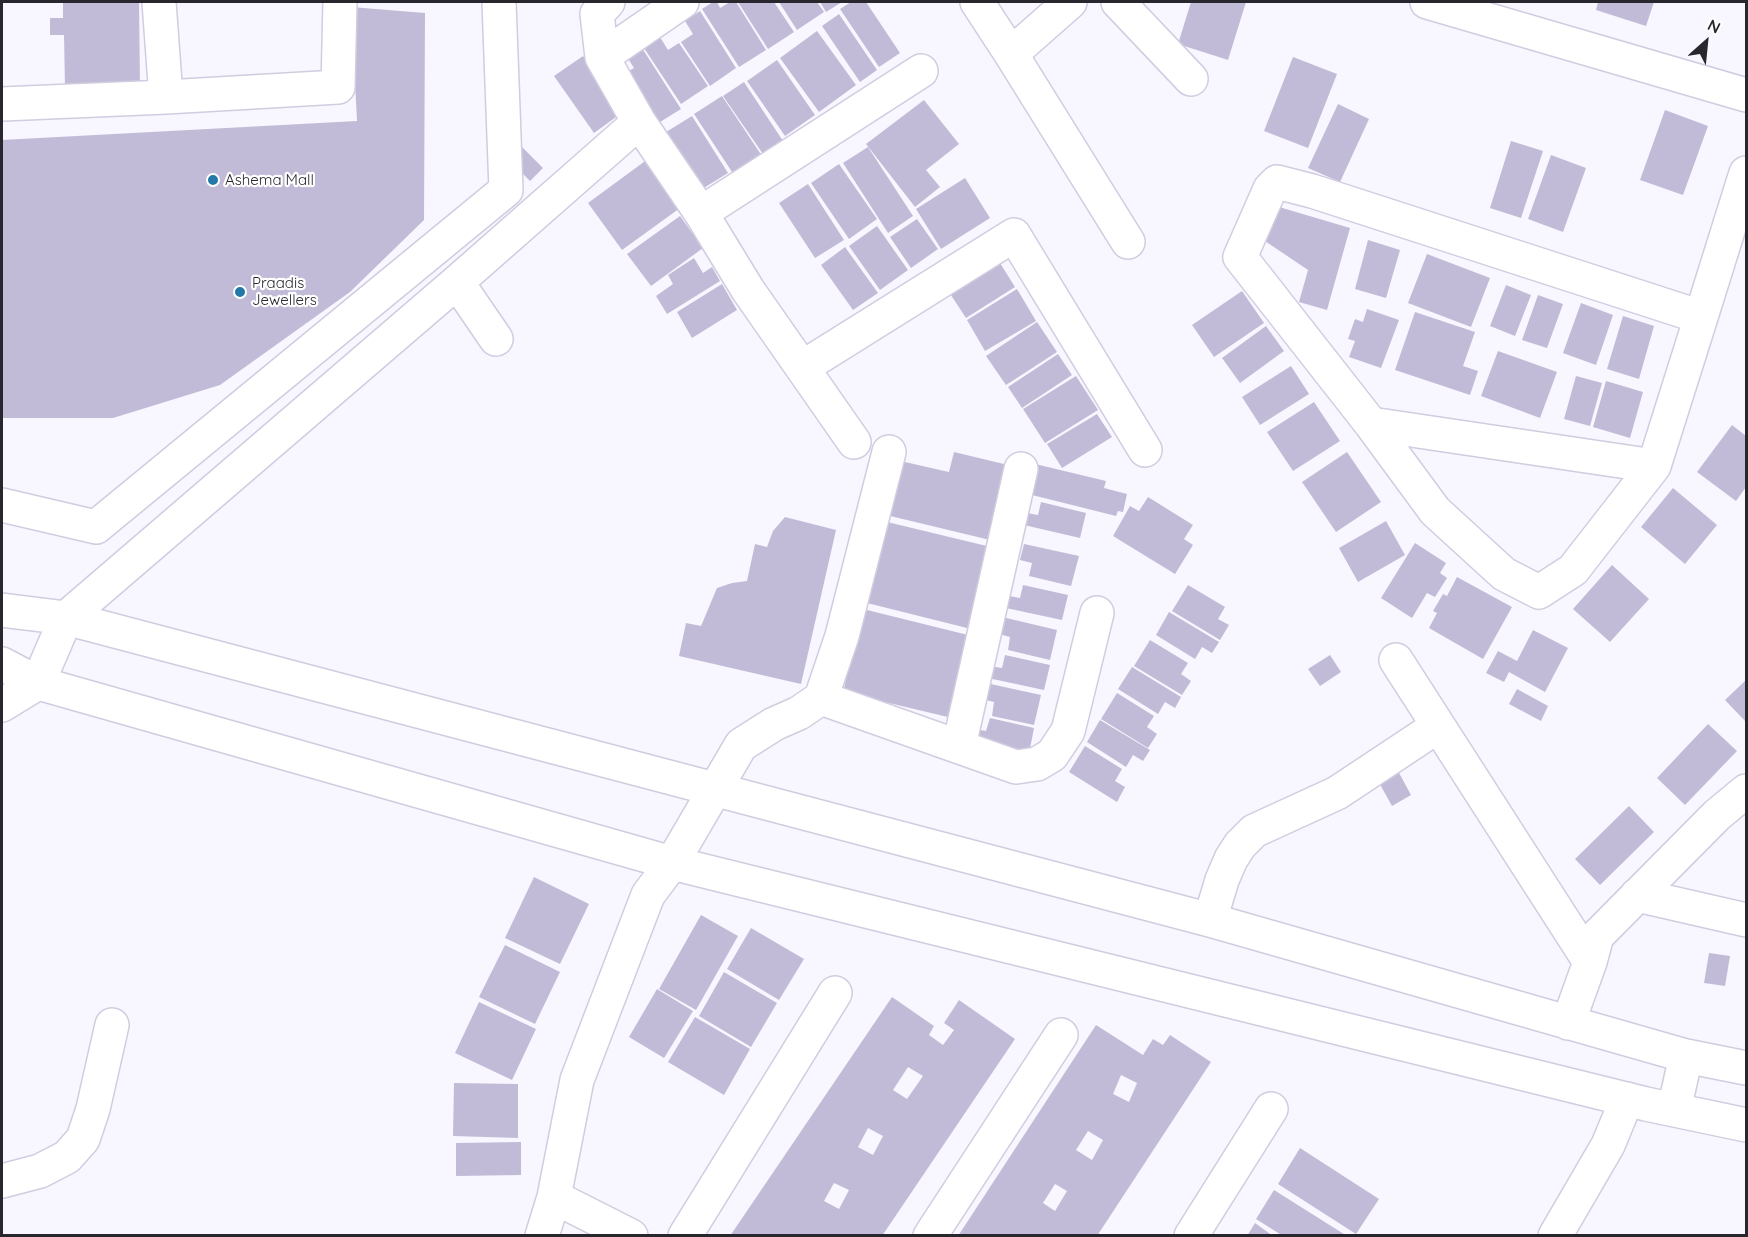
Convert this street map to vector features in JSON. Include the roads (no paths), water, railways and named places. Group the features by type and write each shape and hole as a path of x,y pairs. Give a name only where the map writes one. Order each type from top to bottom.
{"street":[{"path":"159,2 166,97"},
{"path":"2,104 338,87 340,2"},
{"path":"2,505 96,527 506,190 499,2"},
{"path":"608,2 597,14 602,57 639,122 701,213 748,290 854,442"},
{"path":"602,57 682,2"},
{"path":"977,2 1128,242"},
{"path":"1011,54 1070,2"},
{"path":"1118,2 1191,79"},
{"path":"1427,2 1746,95"},
{"path":"701,213 921,71"},
{"path":"2,705 38,683 66,618 457,282 639,122"},
{"path":"1701,317 1312,191 1277,182 1270,189 1240,257 1371,424 1435,511 1504,574 1539,592 1573,570 1654,466 1701,317 1746,173"},
{"path":"802,367 1014,235 1145,450"},
{"path":"457,282 495,339"},
{"path":"1371,424 1654,466"},
{"path":"542,1236 554,1197 578,1080 648,895 672,863 741,745 774,724 799,713 820,698 843,636 889,452"},
{"path":"959,746 1021,469"},
{"path":"2,610 66,618 1210,920 1686,1056 1746,1068"},
{"path":"820,698 1016,767 1037,764 1052,755 1068,731 1096,613"},
{"path":"1395,660 1590,962"},
{"path":"2,664 38,683 672,863 1627,1099 1746,1125"},
{"path":"1210,920 1231,859 1240,844 1254,831 1338,793 1438,726"},
{"path":"1568,1023 1597,936 1717,815 1746,791"},
{"path":"1637,895 1746,920"},
{"path":"686,1236 835,993"},
{"path":"2,1181 40,1171 67,1156 83,1139 93,1110 112,1025"},
{"path":"930,1236 1061,1035"},
{"path":"1674,1110 1686,1056"},
{"path":"1555,1236 1608,1145 1627,1099"},
{"path":"1191,1236 1271,1109"},
{"path":"554,1197 631,1236"}],"place":[{"name":"Ashema Mall","path":"213,180"},
{"name":"Praadis Jewellers","path":"240,292"}]}
